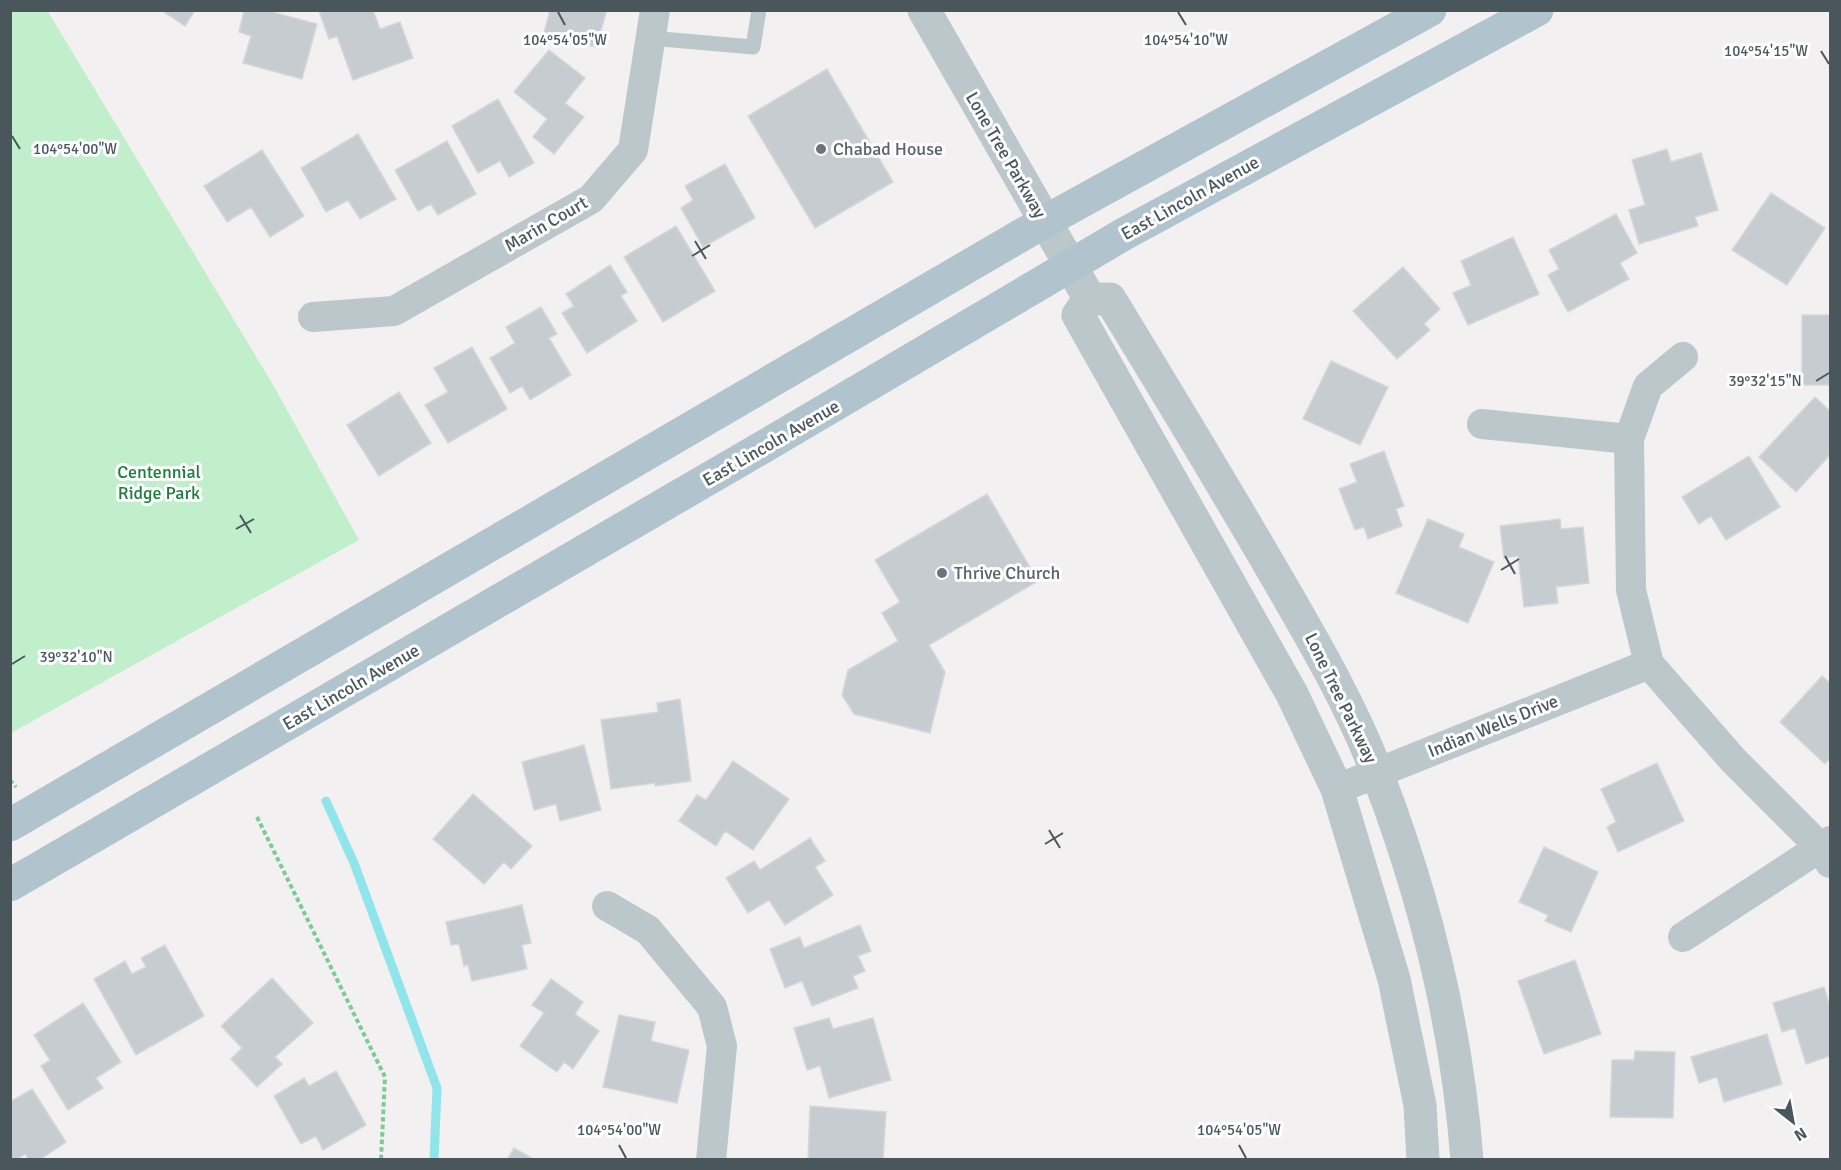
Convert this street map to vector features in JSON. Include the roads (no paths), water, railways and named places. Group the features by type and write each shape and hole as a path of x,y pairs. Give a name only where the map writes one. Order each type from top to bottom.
{"main road":[{"path":"10,825 1044,222 1430,10"},
{"name":"East Lincoln Avenue","path":"10,885 763,447 1069,266 1255,162 1537,10"}],"street":[{"name":"Lone Tree Parkway","path":"924,10 1089,299 1110,299 1208,459 1332,673 1377,772 1411,872 1438,969 1462,1099 1467,1160"},
{"name":"Marin Court","path":"313,317 393,311 591,199 633,150 653,24"},
{"path":"1089,299 1078,315 1292,694 1337,789 1394,979 1420,1105 1423,1160"},
{"path":"1683,357 1648,386 1629,439 1632,590 1649,664 1734,761 1827,850 1683,937"},
{"path":"1482,424 1629,439"},
{"name":"Indian Wells Drive","path":"1337,789 1649,664"},
{"path":"607,906 648,930 712,1007 722,1046 711,1160"}],"lane":[{"path":"653,24 753,47 759,10"}],"waterway":[{"path":"326,801 354,863 437,1088 434,1160"}],"place":[{"name":"Chabad House","path":"821,149"},
{"name":"Thrive Church","path":"942,573"}],"park label":[{"name":"Centennial Ridge Park","path":"159,482"}]}
